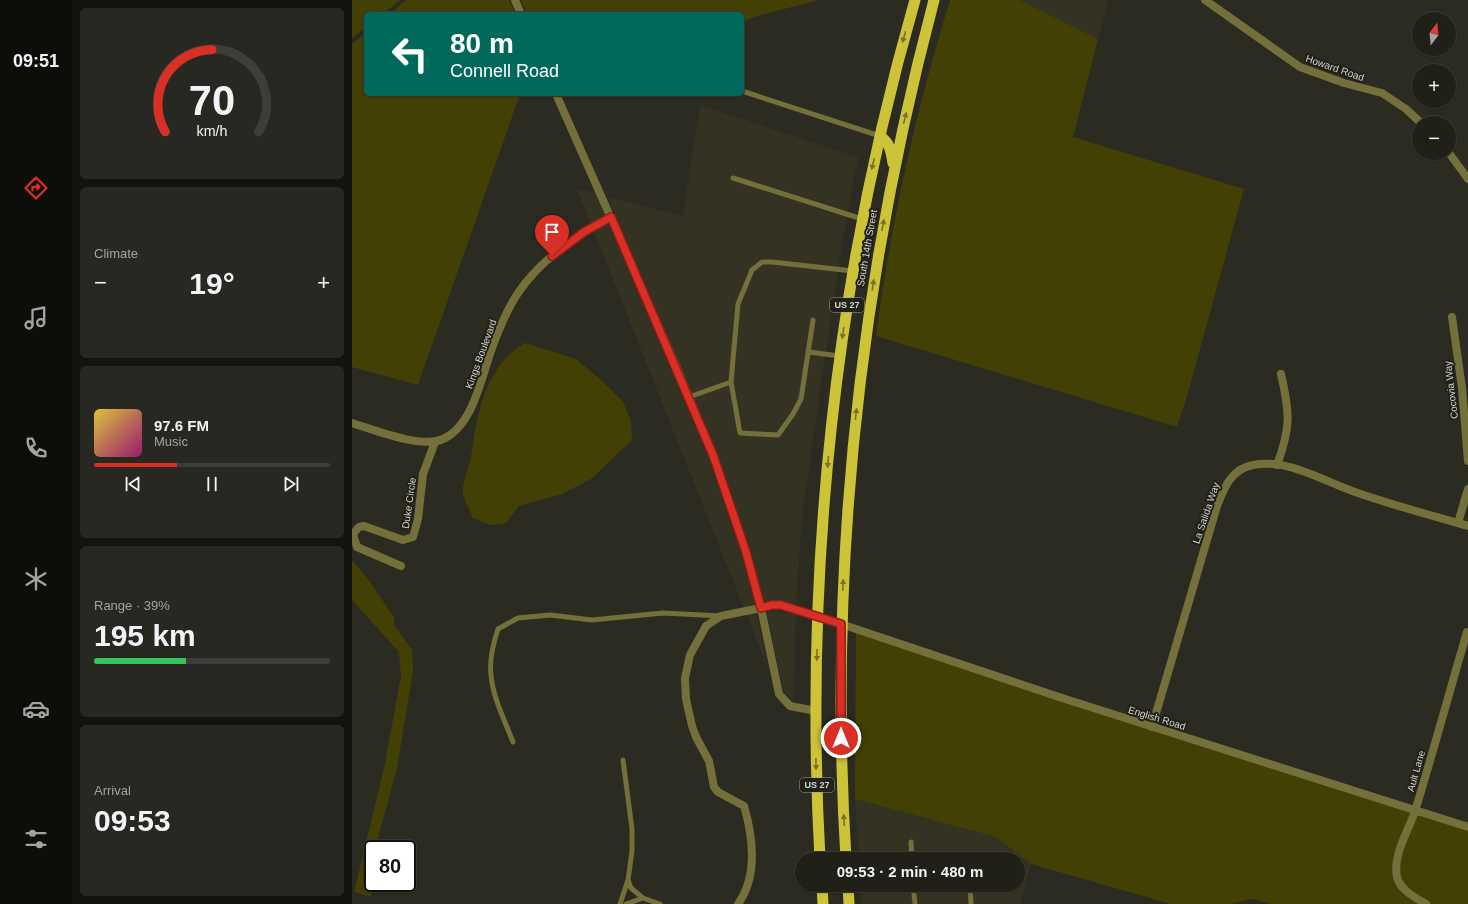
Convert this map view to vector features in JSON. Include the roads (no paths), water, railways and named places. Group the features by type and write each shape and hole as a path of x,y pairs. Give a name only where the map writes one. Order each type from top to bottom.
{"highway":[{"name":"South 14th Street","path":"817,616 827,463 840,356 853,271 862,219 880,136 900,51 915,0"},
{"name":"South 14th Street","path":"841,624 849,483 860,373 880,245 894,169 919,57 934,0"},
{"path":"880,136 886,140 891,149 894,169"},
{"name":"US 27","path":"817,616 816,711 820,852"},
{"name":"US 27","path":"841,624 841,738 846,852"},
{"path":"822,892 823,904"},
{"path":"848,892 849,904"}],"street":[{"path":"515,0 520,12"},
{"name":"Howard Road","path":"1205,0 1300,67 1344,83 1382,93 1406,108 1414,116"},
{"path":"557,96 611,217 713,455 733,511 761,608 779,694 790,706 816,711"},
{"path":"1454,160 1468,179"},
{"name":"Kings Boulevard","path":"435,442 448,437 467,417 473,405 496,336 507,311 528,280 562,247 584,232 611,217"},
{"name":"Cocovia Way","path":"1452,317 1462,388 1468,461"},
{"path":"1277,466 1287,434 1289,420 1282,374"},
{"path":"352,423 410,440 435,442"},
{"name":"Duke Circle","path":"401,566 357,547 353,534 359,527 364,526 403,540 413,537 418,518 424,474 435,442"},
{"name":"La Salida Way","path":"1152,727 1178,642 1203,550 1226,483 1230,478 1247,467 1266,464 1306,472 1354,491 1468,526"},
{"path":"1458,523 1468,489"},
{"name":"English Road","path":"721,616 772,605 781,605 1152,727 1468,827"},
{"path":"721,616 706,626 690,655 685,678 686,699 696,737 709,761 714,787 718,792 744,806 749,825 751,872 744,895 738,904"},
{"name":"Ault Lane","path":"1426,904 1407,891 1398,879 1396,867 1400,851 1416,810 1467,632"}],"lane":[{"path":"744,92 880,136"},
{"path":"733,178 862,219"},
{"path":"813,320 801,399 793,414 778,435 740,433 731,382 738,304 752,270 762,262 772,262 853,271"},
{"path":"808,352 840,356"},
{"path":"689,397 731,382"},
{"path":"513,742 500,710 491,675 492,650 498,629 518,618 550,615 592,620 663,613 721,616"},
{"path":"620,904 628,880 632,851 632,829 623,760"},
{"path":"911,842 912,852"},
{"path":"628,880 631,888 643,898 660,904"},
{"path":"913,892 914,904"},
{"path":"970,892 970,904"},
{"path":"626,904 643,898"}]}
